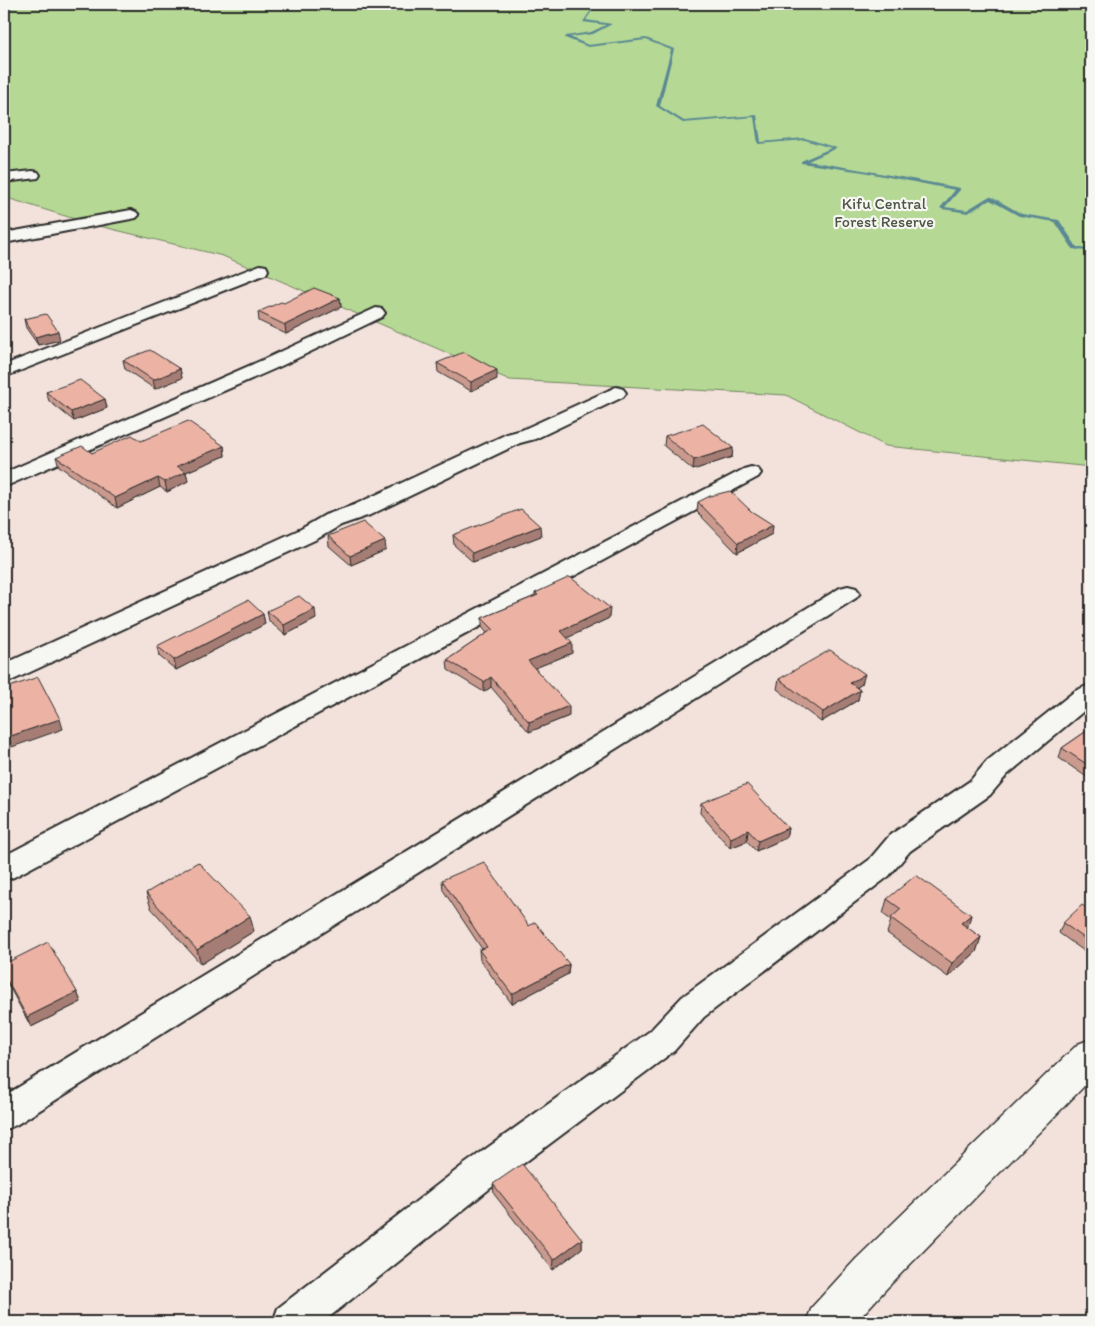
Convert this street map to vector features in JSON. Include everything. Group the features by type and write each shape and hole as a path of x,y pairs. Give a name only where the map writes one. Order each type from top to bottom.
{"street":[{"path":"4,178 33,175"},
{"path":"4,238 131,215"},
{"path":"4,371 260,270"},
{"path":"4,480 274,362 376,313"},
{"path":"4,674 309,534 334,520 362,510 514,438 528,435 616,393"},
{"path":"4,869 751,473"},
{"path":"4,1114 848,593"},
{"path":"292,1322 475,1178 662,1041 693,1007 879,868 900,843 980,788 997,768 1084,696 1091,693"},
{"path":"827,1322 871,1274 1091,1055"}],"green space":[{"name":"Kifu Central Forest Reserve","path":"4,4 1068,4 1091,15 1091,467 886,446 786,395 510,380 223,256 91,224 4,197"}],"building":[{"path":"314,288 340,298 285,325 258,312 281,302 284,303"},
{"path":"46,314 58,331 35,337 24,319"},
{"path":"150,350 180,369 153,380 123,360"},
{"path":"464,352 497,370 471,382 437,363"},
{"path":"80,380 105,399 71,412 46,392"},
{"path":"188,421 224,446 177,466 186,472 165,482 158,478 115,498 56,457 82,446 92,453 132,435 141,441"},
{"path":"703,424 733,448 694,460 665,436"},
{"path":"730,491 751,511 773,525 738,543 698,502 710,496"},
{"path":"521,509 540,526 472,553 453,535"},
{"path":"363,522 385,541 350,556 328,536"},
{"path":"570,577 610,608 561,631 572,643 528,661 569,706 529,722 491,677 484,682 447,660 493,629 482,618 538,595 535,593"},
{"path":"299,596 315,609 284,625 267,611"},
{"path":"248,600 263,614 174,660 157,646"},
{"path":"830,650 865,674 850,683 860,690 823,712 779,679"},
{"path":"38,677 60,719 8,737 4,727 4,689"},
{"path":"1091,728 1091,767 1062,748"},
{"path":"747,784 788,828 758,841 748,830 731,838 701,803"},
{"path":"198,862 250,916 197,950 146,893"},
{"path":"484,862 529,926 535,922 569,964 512,994 479,950 487,947 442,880"},
{"path":"916,875 971,915 961,923 981,937 952,963 891,918 901,909 887,899"},
{"path":"1082,905 1091,911 1091,943 1063,923"},
{"path":"48,942 77,992 27,1017 4,975 4,964"},
{"path":"522,1164 582,1239 554,1260 493,1184"}],"waterway":[{"path":"563,4 593,9 584,21 610,24 592,33 566,37 588,46 646,39 673,50 658,106 683,122 756,116 759,143 805,139 835,148 803,162 958,189 942,208 968,212 990,198 1021,215 1057,221 1075,248 1091,251"}]}
